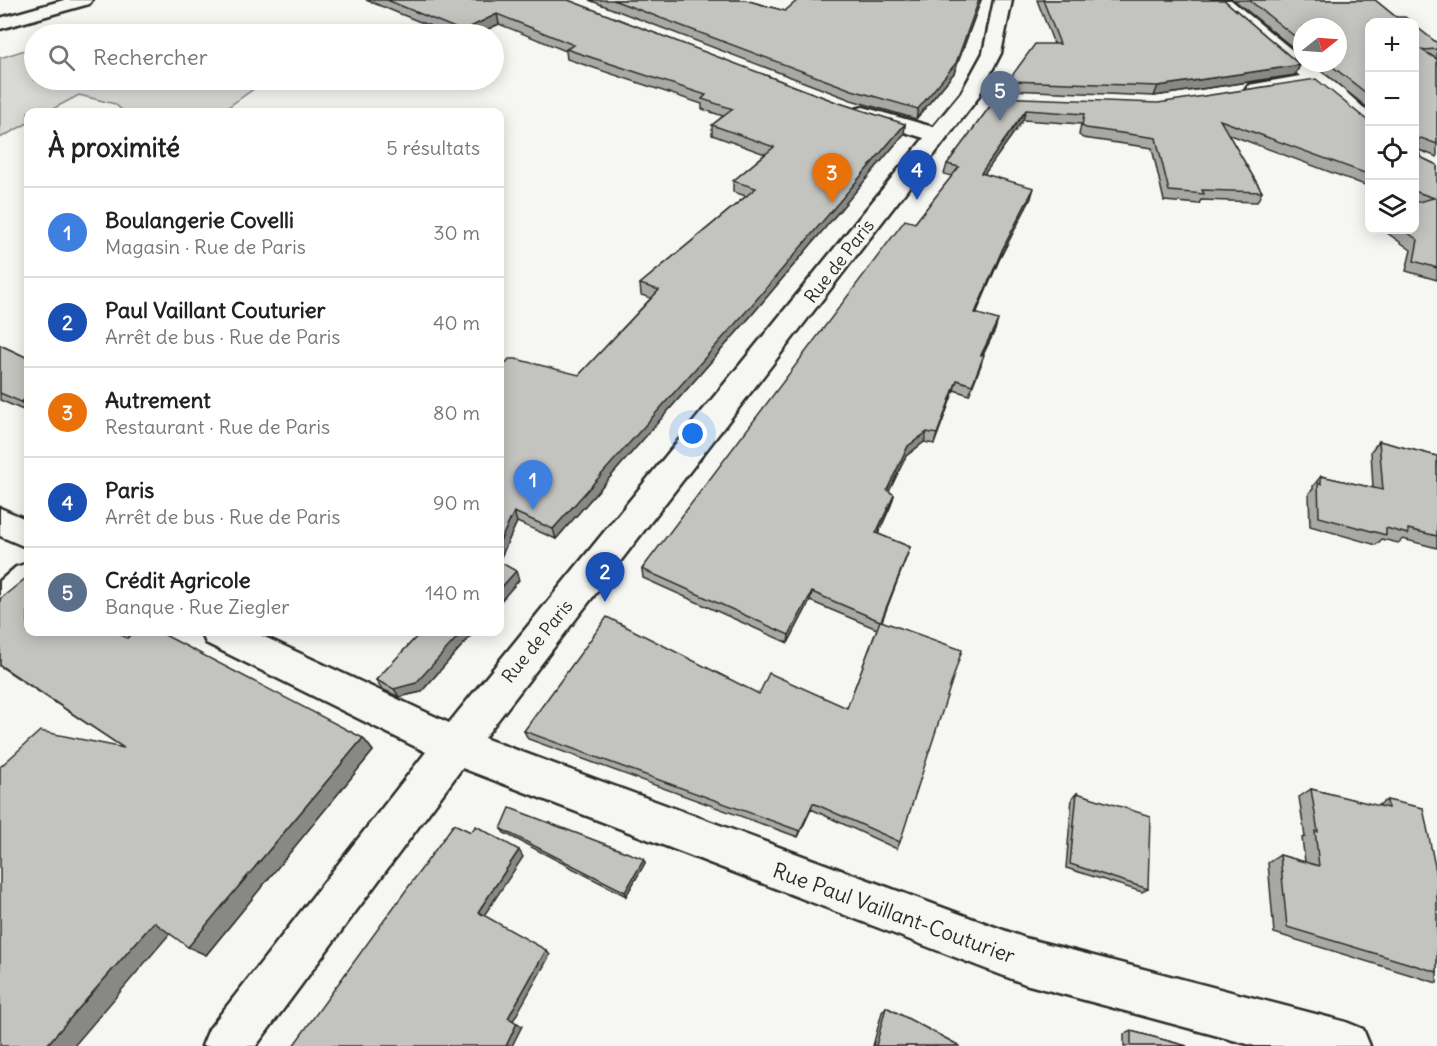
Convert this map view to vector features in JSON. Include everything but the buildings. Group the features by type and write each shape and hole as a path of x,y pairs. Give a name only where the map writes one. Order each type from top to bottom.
{"street":[{"path":"0,24 83,0"},
{"name":"Rue de Paris","path":"226,1046 454,746 970,95 992,53 1003,0"},
{"path":"1221,0 1365,120"},
{"path":"1239,92 1317,79"},
{"path":"970,95 991,97"},
{"path":"843,106 939,136"},
{"path":"0,521 24,533"},
{"path":"0,602 24,581"},
{"name":"Rue Paul Vaillant-Couturier","path":"227,636 454,746 1025,961 1346,1046"}],"shaded area":[{"path":"24,50 24,90 252,90 227,108 120,108 115,104 79,95 55,108 24,108 24,125 0,138 0,58"}],"place":[{"name":"Crédit Agricole","path":"1000,121"},
{"name":"Paris","path":"917,200"},
{"name":"Autrement","path":"832,203"},
{"name":"Boulangerie Covelli","path":"533,510"},
{"name":"Paul Vaillant Couturier","path":"605,602"}]}
